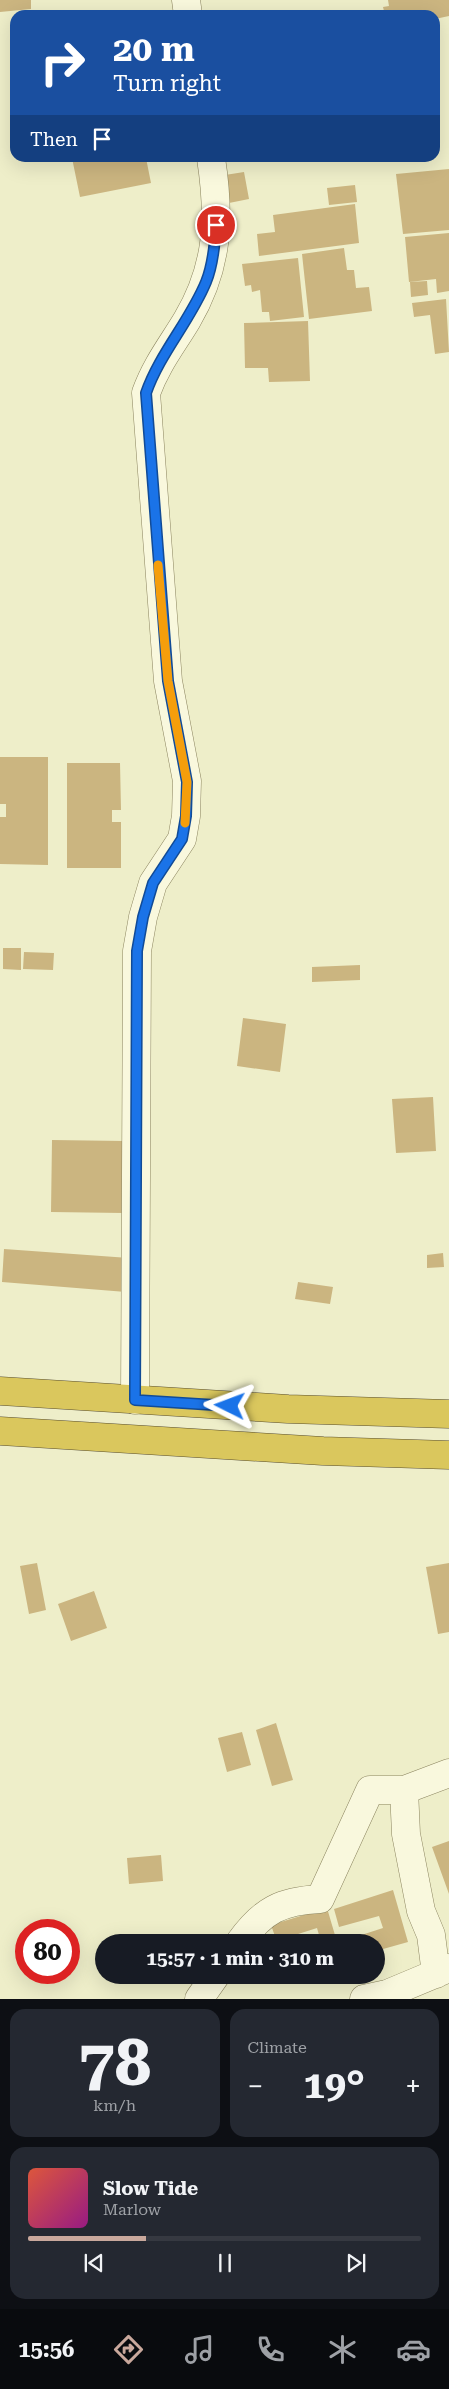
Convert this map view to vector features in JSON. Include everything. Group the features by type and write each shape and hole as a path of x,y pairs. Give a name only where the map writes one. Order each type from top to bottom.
{"highway":[{"path":"0,1391 288,1409 449,1414"},
{"path":"0,1431 323,1451 449,1455"}],"street":[{"path":"135,1400 137,951 143,917 153,883 182,839 186,816 187,782 168,681 146,393 154,370 188,318 207,280 215,238 217,198 212,162"},
{"path":"247,1934 262,1917 280,1906 297,1900 320,1899 370,1790 404,1790 449,1773"},
{"path":"379,1997 442,1971 431,1935 421,1911 406,1834 404,1790"},
{"path":"199,1999 210,1984"}],"building":[{"path":"0,0 31,0 31,9 0,12"},
{"path":"388,0 449,0 449,16 440,18 440,10 384,10 383,7 389,6"},
{"path":"73,162 147,162 151,183 80,197"},
{"path":"449,169 449,230 403,234 396,174"},
{"path":"244,172 249,199 229,203 225,175"},
{"path":"355,185 357,202 329,205 327,188"},
{"path":"355,204 359,243 259,256 257,234 275,232 273,215"},
{"path":"449,233 449,291 437,293 436,279 409,282 405,237"},
{"path":"344,248 347,270 354,270 356,288 369,287 372,311 309,319 302,254"},
{"path":"298,258 304,317 270,321 269,312 262,312 260,290 252,292 251,285 245,286 242,264"},
{"path":"427,281 428,295 411,297 410,282"},
{"path":"446,299 449,352 435,354 430,315 414,317 412,303"},
{"path":"308,321 310,381 269,382 268,368 245,368 244,323"},
{"path":"0,757 48,757 48,865 0,864 0,817 6,817 6,804 0,804"},
{"path":"67,763 120,763 121,810 112,810 112,822 121,822 121,868 67,868"},
{"path":"3,948 21,948 21,970 3,969"},
{"path":"24,952 54,953 53,970 23,969"},
{"path":"360,965 360,980 312,982 312,967"},
{"path":"243,1018 286,1024 280,1072 237,1066"},
{"path":"433,1097 436,1151 396,1153 392,1099"},
{"path":"52,1140 124,1141 123,1213 51,1212"},
{"path":"4,1249 129,1258 126,1292 2,1282"},
{"path":"443,1253 444,1267 427,1268 427,1255"},
{"path":"298,1282 333,1287 330,1304 295,1299"},
{"path":"37,1563 46,1610 29,1614 20,1566"},
{"path":"449,1563 449,1632 438,1634 426,1567"},
{"path":"94,1591 107,1628 71,1641 58,1604"},
{"path":"276,1723 293,1780 272,1786 256,1730"},
{"path":"242,1732 251,1765 227,1772 218,1738"},
{"path":"449,1841 449,1894 432,1847"},
{"path":"161,1855 163,1881 129,1884 127,1858"},
{"path":"393,1890 408,1942 385,1948 385,1934 365,1934 383,1928 379,1916 339,1927 334,1909"},
{"path":"327,1908 335,1934 319,1934 317,1928 298,1934 274,1934 271,1925"}],"slow traffic":[{"path":"158,565 168,681 187,782 185,823"}],"route":[{"path":"216,225 207,280 188,318 154,370 146,393 168,681 187,782 186,816 182,839 153,883 143,917 137,951 135,1400 230,1406"}]}
